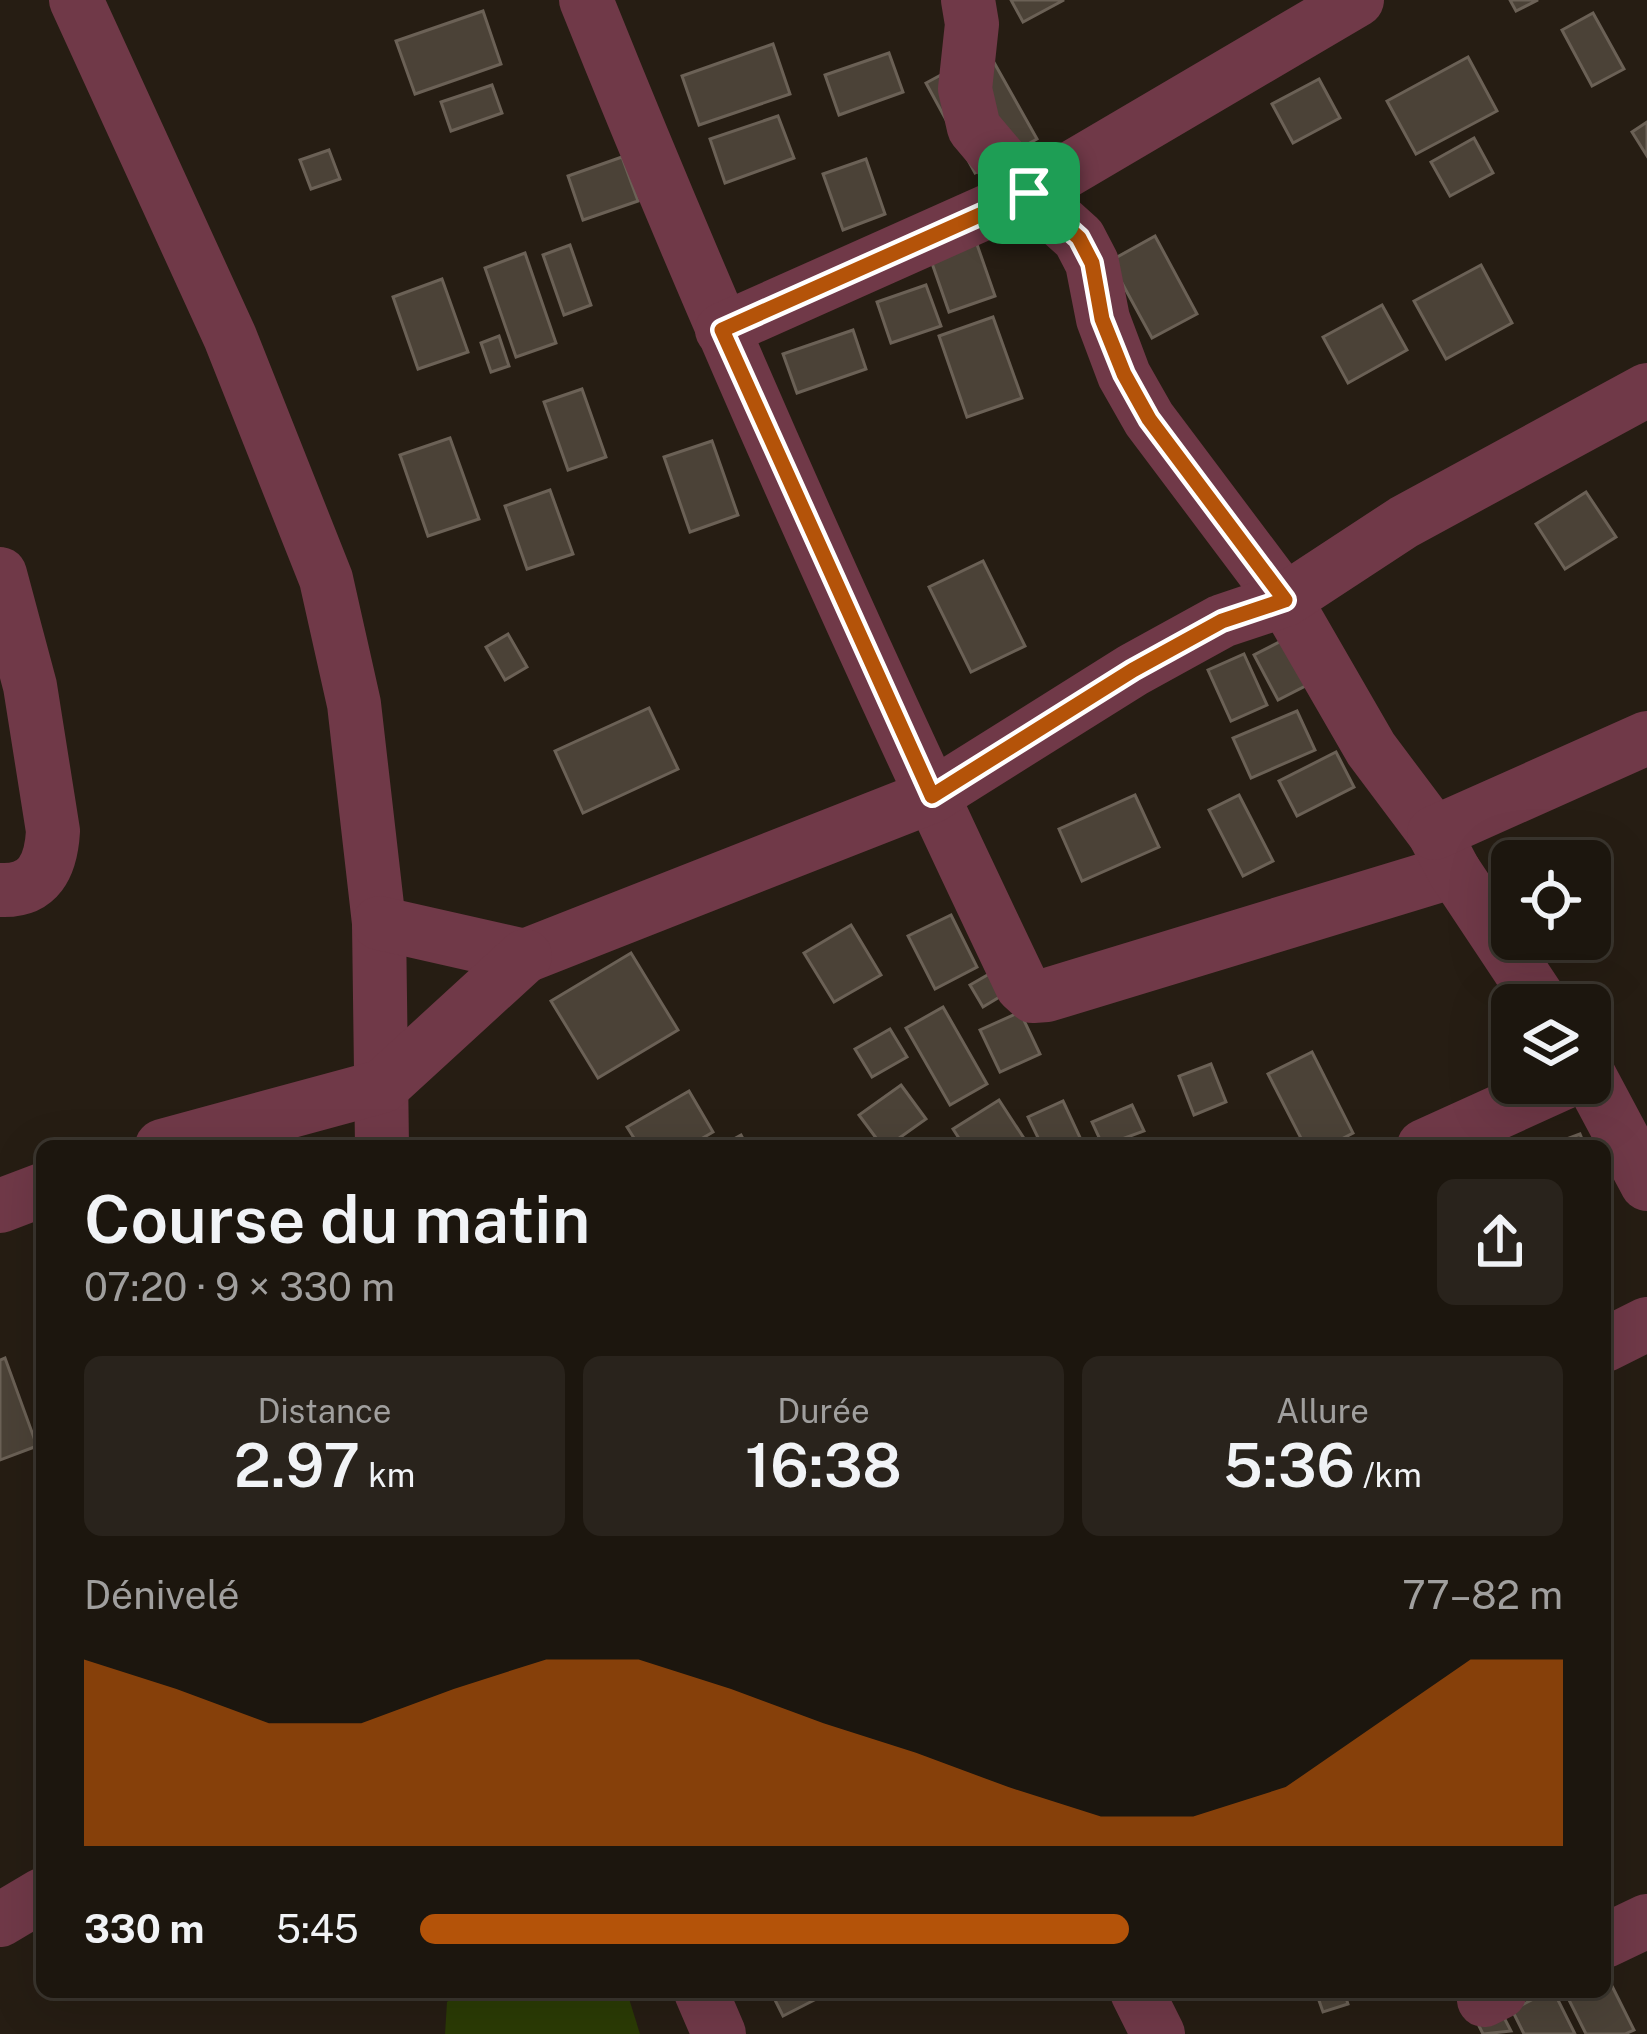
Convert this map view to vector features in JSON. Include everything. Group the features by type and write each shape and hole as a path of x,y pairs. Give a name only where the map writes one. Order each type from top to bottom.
{"street":[{"path":"76,0 230,337 326,579 354,704 379,923 382,1140"},
{"path":"586,0 722,330 932,796 1022,986 1033,997 1444,852 1647,738"},
{"path":"968,0 972,24 965,89 974,128 1029,193 1079,238 1092,263 1102,319 1149,419 1285,600 1371,749 1529,984"},
{"path":"722,330 1029,193 1358,0"},
{"path":"184,1140 382,1086 526,956 932,796 1133,670 1222,621 1285,600 1404,522 1647,390"},
{"path":"0,574 30,686 53,830 52,855 40,877 28,888 0,890"},
{"path":"379,923 526,956"},
{"path":"1437,1140 1517,1104"},
{"path":"1605,1104 1647,1184"},
{"path":"0,1206 36,1192"},
{"path":"1611,1342 1647,1324"},
{"path":"0,1920 36,1899"},
{"path":"1611,1939 1647,1921"},
{"path":"703,1998 718,2034"},
{"path":"1140,1998 1158,2034"}],"green space":[{"path":"451,1998 629,1998 640,2034 445,2034 447,2002"}],"building":[{"path":"1011,0 1064,0 1023,22"},
{"path":"1510,0 1538,0 1516,11"},
{"path":"483,11 501,64 415,94 396,41"},
{"path":"1593,13 1624,69 1592,86 1562,30"},
{"path":"773,44 790,94 699,125 682,76"},
{"path":"987,50 1037,139 975,173 926,83"},
{"path":"889,53 903,92 839,115 825,75"},
{"path":"1468,57 1497,111 1416,154 1387,101"},
{"path":"1319,79 1340,118 1293,143 1272,104"},
{"path":"492,85 502,113 451,131 441,102"},
{"path":"778,116 794,158 725,183 710,139"},
{"path":"1647,122 1647,156 1632,132"},
{"path":"1474,138 1493,173 1450,196 1431,162"},
{"path":"329,150 340,179 311,189 300,160"},
{"path":"622,157 638,201 583,220 568,176"},
{"path":"866,159 885,214 843,230 823,174"},
{"path":"973,233 995,296 949,312 927,249"},
{"path":"1155,236 1197,314 1152,338 1110,261"},
{"path":"570,245 591,305 564,315 543,255"},
{"path":"525,253 556,343 516,357 485,268"},
{"path":"1481,265 1512,323 1446,359 1414,301"},
{"path":"442,279 468,352 418,369 393,297"},
{"path":"926,285 941,326 891,343 877,302"},
{"path":"1382,305 1407,350 1348,383 1323,337"},
{"path":"993,317 1022,398 967,417 939,336"},
{"path":"853,330 866,369 797,393 783,354"},
{"path":"499,336 509,366 491,372 481,343"},
{"path":"582,389 606,457 568,470 544,402"},
{"path":"450,438 479,519 428,536 400,455"},
{"path":"712,441 738,515 690,532 664,457"},
{"path":"550,490 573,554 527,569 505,506"},
{"path":"1586,492 1616,537 1565,569 1536,524"},
{"path":"983,561 1025,646 971,672 929,587"},
{"path":"508,634 527,667 505,680 486,647"},
{"path":"1291,636 1315,681 1278,700 1254,655"},
{"path":"1244,654 1267,705 1231,721 1208,670"},
{"path":"649,708 678,769 583,813 555,751"},
{"path":"1297,711 1315,750 1251,778 1233,738"},
{"path":"1336,752 1354,787 1297,816 1279,781"},
{"path":"1135,795 1159,847 1082,881 1059,829"},
{"path":"1239,795 1273,861 1243,876 1209,810"},
{"path":"951,915 977,967 935,989 908,936"},
{"path":"851,925 881,975 834,1002 804,953"},
{"path":"631,953 678,1030 598,1078 551,1001"},
{"path":"1003,966 1016,987 983,1007 970,985"},
{"path":"943,1007 987,1084 950,1105 906,1028"},
{"path":"1020,1012 1040,1054 1000,1072 980,1030"},
{"path":"890,1029 907,1057 872,1077 855,1049"},
{"path":"1312,1052 1353,1133 1340,1140 1302,1140 1268,1074"},
{"path":"1211,1064 1226,1102 1194,1115 1179,1076"},
{"path":"901,1085 926,1119 896,1140 878,1140 859,1115"},
{"path":"689,1091 713,1132 699,1140 635,1140 627,1127"},
{"path":"999,1100 1025,1140 960,1140 953,1129"},
{"path":"1063,1101 1081,1140 1039,1140 1028,1117"},
{"path":"1132,1105 1144,1131 1119,1140 1100,1140 1092,1122"},
{"path":"5,1358 36,1446 0,1460 0,1360"},
{"path":"1611,1984 1634,2030 1586,2034 1568,1998 1611,1998"},
{"path":"774,1998 818,1998 783,2016"},
{"path":"1318,1998 1346,1998 1348,2004 1323,2012"},
{"path":"1535,1998 1557,1998 1575,2034 1524,2034 1512,2010"},
{"path":"1496,2002 1511,2031 1483,2034 1473,2014"}],"route":[{"path":"1029,193 1079,238 1092,263 1102,319 1149,419 1285,600 1222,621 1133,670 932,796 722,330 1029,193"}]}
